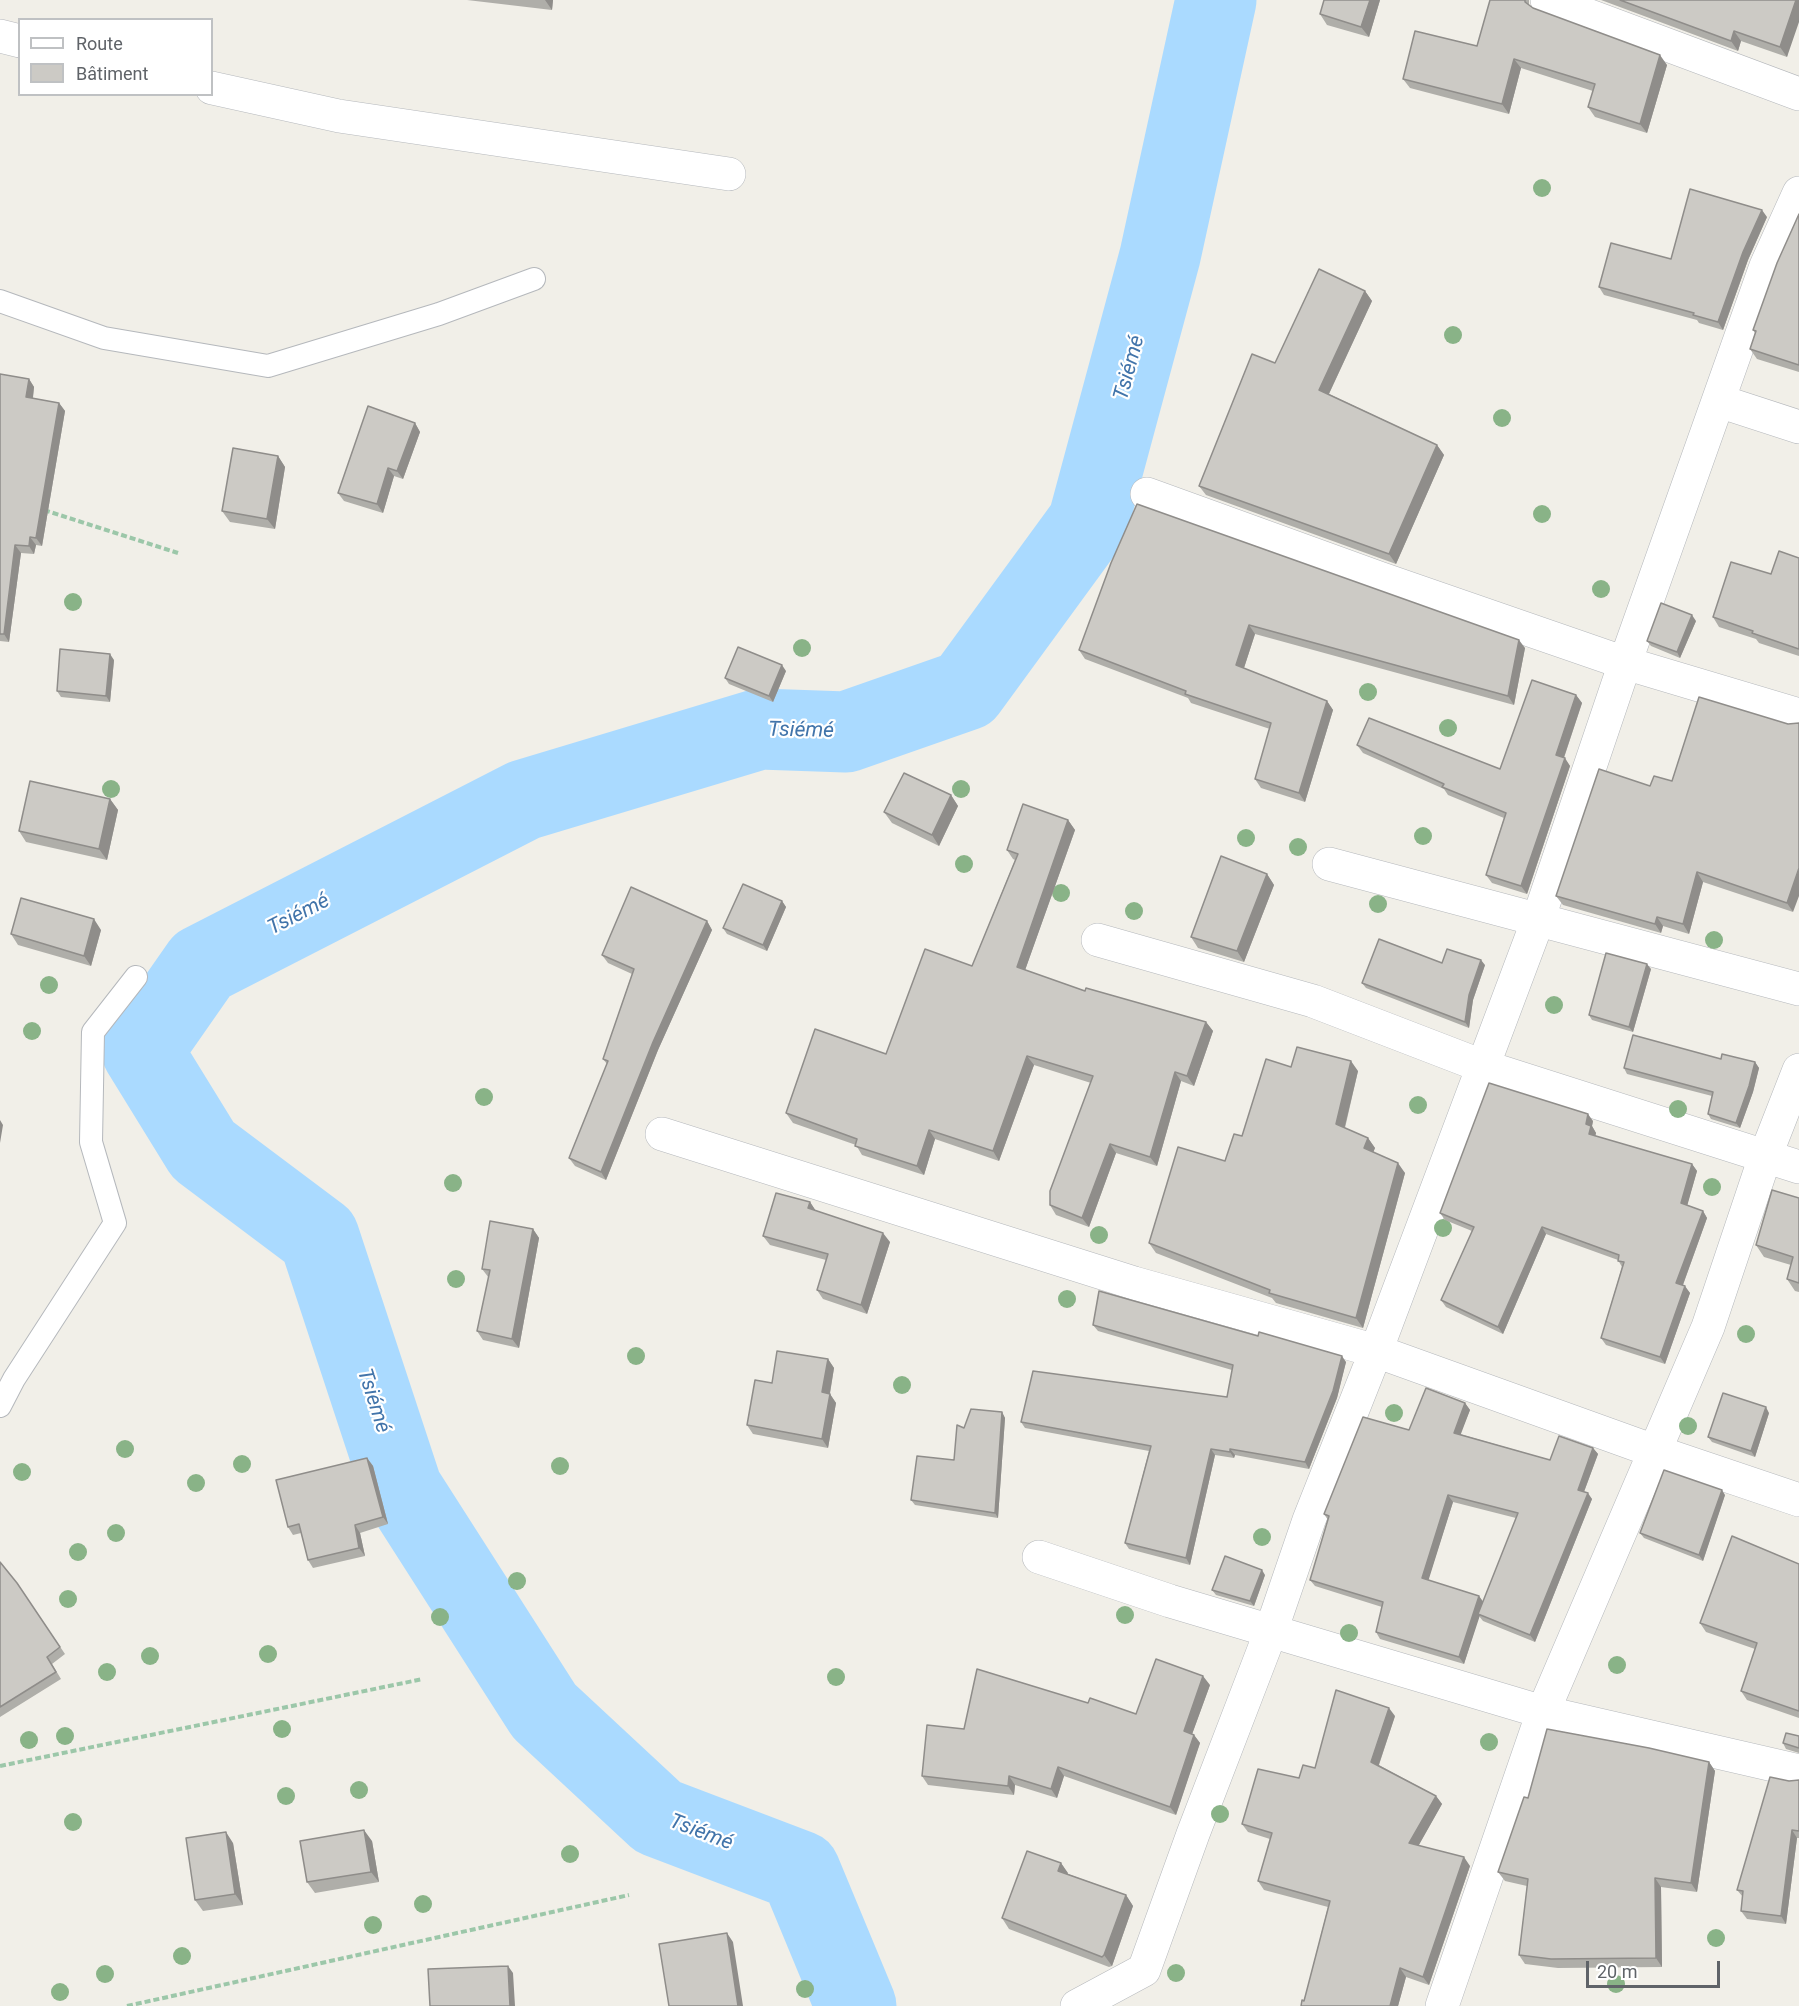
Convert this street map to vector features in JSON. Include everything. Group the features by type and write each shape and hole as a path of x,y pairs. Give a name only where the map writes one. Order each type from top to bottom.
{"street":[{"path":"1547,0 1799,94"},
{"path":"0,36 18,40"},
{"path":"213,88 339,116 729,174"},
{"path":"1077,2006 1144,1970 1192,1834 1271,1631 1309,1520 1376,1351 1538,920 1625,663 1766,266 1799,193"},
{"path":"1719,401 1799,427"},
{"path":"1147,494 1379,578 1625,663 1799,715"},
{"path":"1329,864 1799,989"},
{"path":"1098,940 1313,1001 1482,1065 1799,1167"},
{"path":"1442,2006 1543,1712 1708,1327 1765,1157 1799,1070"},
{"path":"662,1134 1134,1284 1376,1351 1654,1451 1799,1500"},
{"path":"1039,1557 1170,1601 1543,1712 1799,1771"}],"lane":[{"path":"0,301 104,338 268,366 440,314 534,279"},
{"path":"0,1406 14,1379 115,1223 91,1142 93,1032 136,977"}],"path":[{"path":"37,508 178,553"},
{"path":"0,1766 423,1678"},
{"path":"127,2006 629,1895"}],"building":[{"path":"1324,0 1370,0 1361,27 1320,14"},
{"path":"1490,0 1525,0 1533,8 1660,55 1640,124 1588,107 1595,84 1514,59 1502,104 1403,79 1415,31 1477,46"},
{"path":"1620,0 1796,0 1780,47 1734,31 1731,41"},
{"path":"1690,189 1762,210 1743,252 1718,322 1693,315 1694,313 1599,287 1611,243 1671,259"},
{"path":"1799,214 1799,365 1750,349 1756,331 1753,330 1777,263"},
{"path":"1319,269 1365,291 1319,390 1437,445 1389,554 1199,486 1252,354 1275,363"},
{"path":"0,374 29,379 26,397 59,403 36,538 30,537 29,546 15,545 4,634 0,634"},
{"path":"368,406 415,423 397,471 388,468 377,504 338,493"},
{"path":"233,448 278,456 267,519 222,511"},
{"path":"1137,504 1519,640 1508,696 1249,625 1236,665 1327,701 1299,793 1255,779 1271,723 1185,694 1186,691 1079,650 1111,563"},
{"path":"1779,551 1799,558 1799,649 1713,617 1731,562 1771,574"},
{"path":"1661,603 1692,615 1677,652 1647,641"},
{"path":"738,647 782,665 769,696 725,678"},
{"path":"60,649 110,654 106,696 57,691"},
{"path":"1532,680 1576,695 1556,755 1565,758 1521,886 1486,875 1506,813 1442,787 1444,784 1357,745 1369,718 1500,769"},
{"path":"1699,697 1788,724 1799,723 1799,868 1787,903 1697,872 1683,924 1657,917 1655,924 1556,896 1599,769 1650,786 1654,776 1672,781"},
{"path":"904,773 951,795 932,835 884,812"},
{"path":"30,781 110,799 99,849 19,831"},
{"path":"1023,804 1068,820 1017,967 1085,991 1086,988 1206,1022 1187,1076 1175,1072 1150,1157 1110,1144 1082,1218 1050,1205 1050,1191 1093,1076 1027,1056 993,1151 929,1130 917,1166 855,1146 857,1139 786,1113 815,1029 886,1054 925,949 972,966 1018,854 1007,850"},
{"path":"1221,856 1267,874 1237,951 1191,937"},
{"path":"743,884 782,901 763,945 723,928"},
{"path":"631,887 707,921 653,1042 601,1172 569,1158 608,1061 603,1059 634,969 602,955"},
{"path":"21,898 94,919 84,956 11,934"},
{"path":"1379,939 1442,963 1447,949 1481,960 1469,995 1465,1022 1362,983"},
{"path":"1606,953 1647,964 1629,1027 1589,1015"},
{"path":"1633,1035 1721,1059 1722,1054 1755,1062 1736,1123 1708,1114 1713,1092 1624,1068"},
{"path":"1297,1047 1351,1061 1336,1124 1368,1138 1364,1148 1398,1163 1356,1318 1269,1293 1270,1290 1149,1243 1178,1147 1225,1161 1234,1134 1242,1136 1266,1059 1291,1067"},
{"path":"1489,1083 1588,1114 1586,1124 1591,1126 1589,1134 1692,1164 1681,1203 1703,1211 1676,1283 1685,1286 1660,1357 1601,1338 1624,1262 1618,1261 1619,1255 1542,1227 1498,1327 1441,1300 1474,1227 1440,1213"},
{"path":"1772,1190 1799,1198 1799,1283 1787,1279 1793,1257 1756,1245"},
{"path":"776,1193 810,1202 808,1208 883,1233 861,1305 817,1290 828,1254 763,1236"},
{"path":"490,1221 533,1229 512,1339 477,1331 490,1270 482,1269"},
{"path":"1099,1291 1258,1336 1259,1332 1342,1356 1333,1391 1305,1462 1230,1449 1230,1452 1211,1449 1186,1558 1125,1543 1151,1446 1021,1422 1033,1371 1227,1397 1233,1365 1093,1325"},
{"path":"777,1351 828,1359 822,1392 830,1394 822,1439 747,1425 755,1380 772,1383"},
{"path":"1426,1388 1465,1403 1454,1433 1550,1460 1559,1436 1593,1448 1578,1490 1588,1493 1530,1635 1478,1614 1518,1513 1448,1495 1422,1578 1479,1596 1459,1657 1376,1632 1383,1602 1310,1580 1329,1516 1324,1514 1363,1417 1409,1430"},
{"path":"1723,1393 1766,1407 1751,1451 1708,1437"},
{"path":"971,1409 1002,1412 995,1513 911,1500 917,1456 954,1460 957,1425 964,1428"},
{"path":"367,1458 383,1517 355,1525 359,1548 308,1560 299,1524 288,1527 276,1480"},
{"path":"1664,1470 1722,1490 1699,1555 1640,1533"},
{"path":"1732,1536 1799,1564 1799,1711 1741,1691 1757,1643 1700,1623"},
{"path":"1225,1556 1262,1570 1250,1601 1212,1590"},
{"path":"0,1562 60,1647 47,1657 56,1672 0,1707"},
{"path":"1156,1659 1203,1676 1184,1731 1194,1735 1170,1807 1058,1767 1051,1789 1009,1776 1008,1786 922,1776 927,1725 964,1729 977,1669 1088,1703 1090,1698 1136,1714"},
{"path":"1336,1690 1389,1708 1371,1762 1436,1796 1409,1843 1464,1857 1423,1977 1400,1968 1390,2006 1301,2006 1330,1901 1258,1881 1272,1833 1242,1824 1258,1769 1299,1778 1303,1765 1315,1768"},
{"path":"1547,1729 1709,1762 1691,1883 1655,1878 1656,1958 1551,1959 1519,1955 1528,1879 1498,1872 1524,1797 1528,1798"},
{"path":"1786,1733 1799,1736 1799,1748 1783,1743"},
{"path":"1770,1777 1789,1781 1799,1780 1799,1831 1792,1830 1781,1916 1741,1911 1743,1891 1737,1890"},
{"path":"364,1830 371,1872 307,1882 300,1841"},
{"path":"226,1832 235,1894 195,1900 186,1838"},
{"path":"1027,1851 1061,1863 1058,1871 1126,1895 1102,1957 1002,1918"},
{"path":"727,1933 738,2006 669,2006 659,1944"},
{"path":"508,1966 510,2006 430,2006 428,1969"}],"waterway":[{"name":"Tsiémé","path":"856,2006 800,1871 658,1817 544,1711 402,1489 319,1237 203,1150 142,1051 202,965 524,800 760,729 846,732 966,690 1088,523 1160,256 1216,0"}]}
